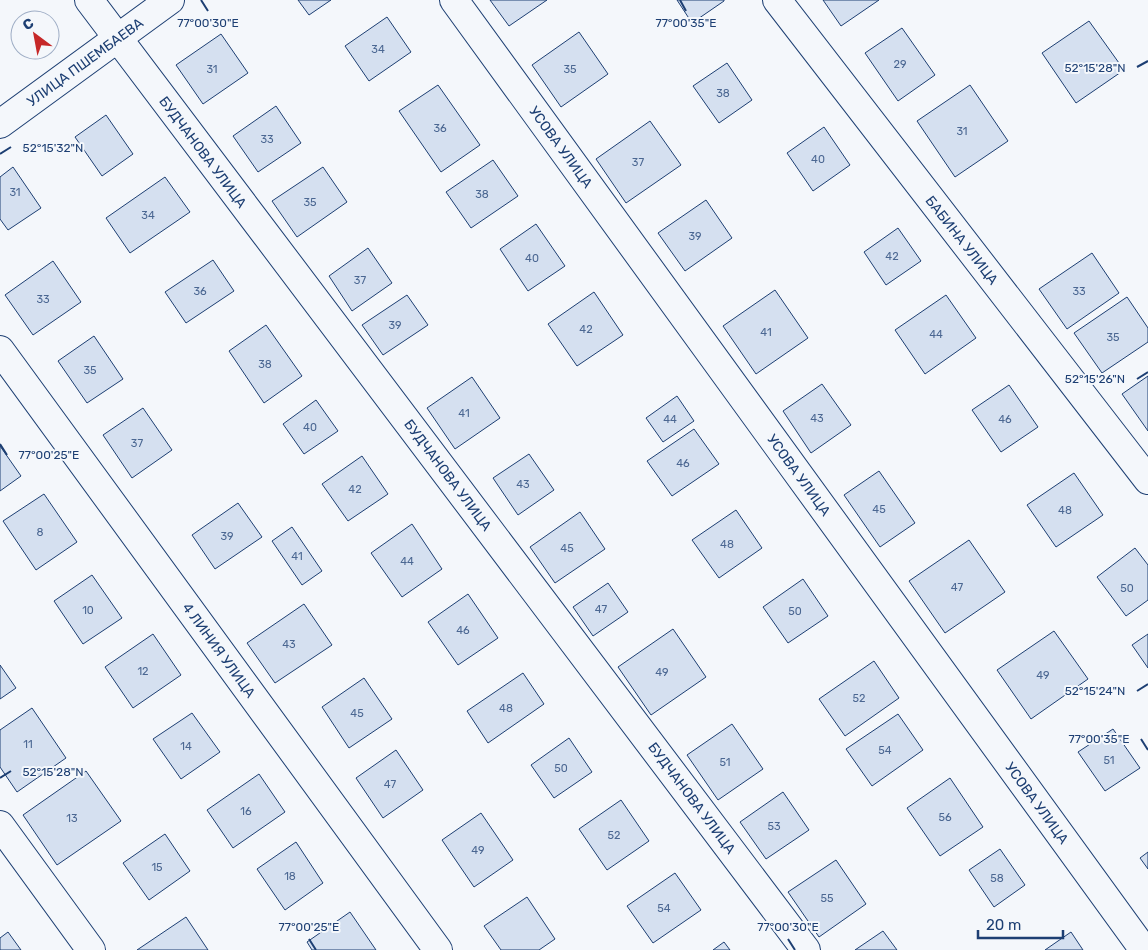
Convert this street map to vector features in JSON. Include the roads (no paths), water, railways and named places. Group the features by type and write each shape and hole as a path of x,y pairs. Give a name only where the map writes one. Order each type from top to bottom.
{"street":[{"name":"БУДЧАНОВА УЛИЦА","path":"89,0 806,950"},
{"name":"УЛИЦА ПШЕМБАЕВА","path":"0,124 170,0"},
{"name":"УСОВА УЛИЦА","path":"454,0 1144,950"},
{"name":"БАБИНА УЛИЦА","path":"777,0 1148,480"},
{"name":"4 ЛИНИЯ УЛИЦА","path":"0,350 438,950"},
{"path":"0,825 91,950"}]}
